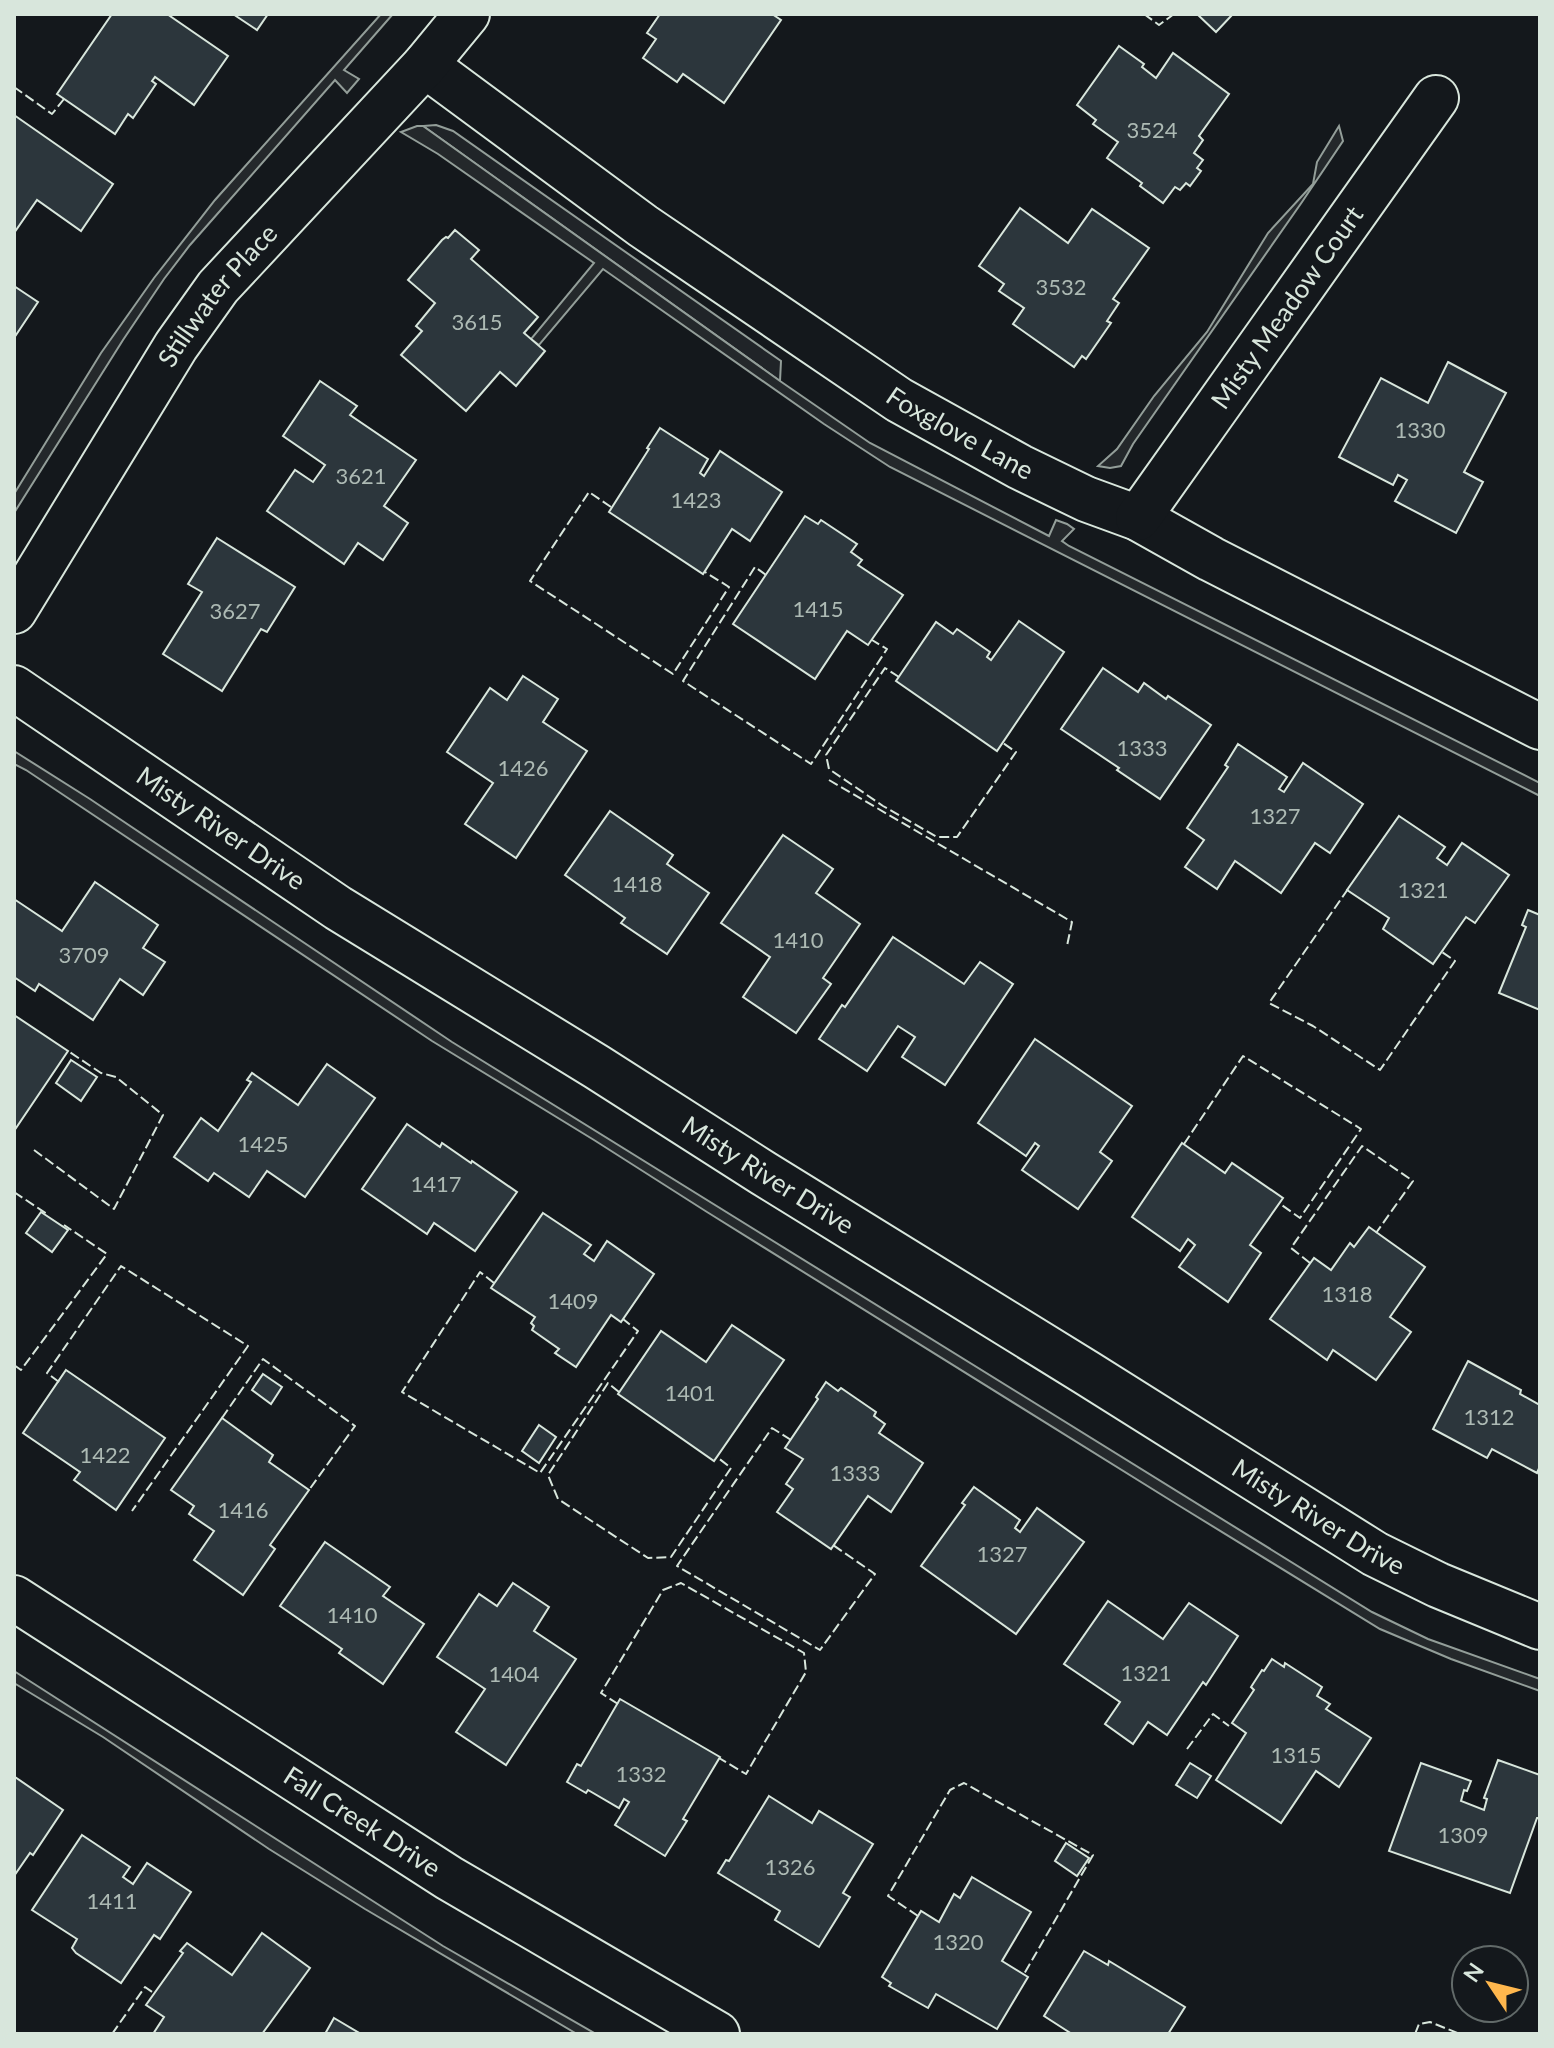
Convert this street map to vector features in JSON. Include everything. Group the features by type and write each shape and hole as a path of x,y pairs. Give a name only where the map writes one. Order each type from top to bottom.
{"street":[{"name":"Stillwater Place","path":"14,611 176,346 218,287 425,65 467,14"},
{"name":"Foxglove Lane","path":"425,65 643,226 899,400 1020,467 1086,499 1138,518 1211,559 1540,727"},
{"name":"Misty Meadow Court","path":"1138,518 1436,98"},
{"name":"Misty River Drive","path":"14,688 338,908 577,1054 775,1181 1375,1554 1438,1585 1540,1627"},
{"name":"Fall Creek Drive","path":"14,1598 449,1878 717,2034"}],"shaded area":[{"path":"381,14 393,14 344,70 359,79 347,93 335,80 190,245 123,340 14,513 14,494 101,353 154,278 215,200"},
{"path":"436,125 453,131 781,361 780,381 423,126"},
{"path":"423,126 870,443 1049,536 1056,520 1067,524 1074,529 1062,541 1069,546 1540,783 1540,796 890,467 603,269 539,345 531,339 594,263 438,154 401,132"},
{"path":"1339,126 1343,141 1133,444 1121,466 1098,466 1117,449 1154,396 1207,332 1268,233 1313,184 1317,162"},
{"path":"14,751 452,1042 1372,1612 1428,1639 1540,1679 1540,1691 1380,1629 1178,1505 432,1041 14,764"},
{"path":"14,1671 443,1946 596,2034 577,2034 365,1909 269,1849 103,1737 14,1683"}],"building":[{"path":"112,14 167,14 228,56 194,105 155,77 152,81 156,84 133,118 128,114 115,134 57,94"},
{"path":"233,14 268,14 257,30"},
{"path":"660,14 772,14 781,20 724,103 683,74 677,82 643,58 656,39 647,33"},
{"path":"1197,14 1233,14 1216,32"},
{"path":"1119,46 1144,64 1142,67 1156,78 1173,53 1229,94 1199,136 1203,140 1194,153 1203,160 1197,168 1201,171 1190,186 1186,183 1180,190 1175,187 1163,203 1140,186 1142,183 1107,158 1118,142 1093,124 1096,120 1077,105"},
{"path":"14,115 113,184 81,231 37,200 14,233"},
{"path":"1020,208 1068,243 1092,209 1149,248 1113,299 1119,303 1107,321 1111,323 1086,359 1082,356 1074,367 1013,324 1024,308 999,291 1004,284 979,266"},
{"path":"455,230 479,250 471,259 538,317 524,333 545,351 516,386 500,372 466,411 401,355 422,331 416,326 435,303 408,280 442,240"},
{"path":"14,286 38,302 14,338"},
{"path":"1448,362 1506,393 1464,472 1483,482 1456,533 1395,501 1407,480 1398,475 1393,485 1339,457 1381,378 1428,403"},
{"path":"320,381 357,406 350,415 416,460 384,506 408,523 383,560 358,543 344,564 267,511 295,470 313,482 325,465 283,436"},
{"path":"660,428 708,459 700,473 704,476 720,451 782,492 750,541 732,529 703,574 609,512"},
{"path":"805,516 818,524 821,520 857,544 851,552 862,560 858,565 903,595 868,645 847,631 815,679 733,624"},
{"path":"217,538 295,587 267,632 261,629 222,691 163,654 202,592 188,584"},
{"path":"1019,621 1064,652 997,751 896,681 936,622 953,634 957,629 990,652 987,657 991,660"},
{"path":"1103,668 1138,692 1144,683 1211,725 1160,799 1061,729"},
{"path":"523,676 558,699 543,722 587,751 516,858 465,824 493,783 447,752 490,688 507,700"},
{"path":"1238,744 1287,777 1279,789 1284,792 1303,763 1363,804 1330,853 1315,843 1281,893 1235,861 1217,889 1185,867 1204,840 1187,828 1228,767 1225,765"},
{"path":"610,811 673,855 667,864 709,893 667,954 621,923 625,918 565,875"},
{"path":"1399,816 1445,847 1437,858 1447,865 1462,843 1509,875 1475,923 1466,917 1433,964 1383,929 1389,918 1347,890"},
{"path":"783,835 833,869 816,893 860,924 823,978 831,984 796,1033 743,997 770,957 721,923"},
{"path":"95,882 158,925 143,948 165,962 143,995 120,979 93,1020 39,984 35,991 14,977 14,899 62,931"},
{"path":"1528,910 1540,915 1540,1010 1499,993 1526,927 1522,925"},
{"path":"893,937 964,984 980,962 1013,984 945,1085 902,1057 915,1037 898,1026 867,1071 819,1039"},
{"path":"14,1015 68,1051 14,1131"},
{"path":"1035,1039 1132,1106 1100,1152 1112,1161 1078,1209 1022,1170 1039,1146 1035,1143 1026,1156 978,1123"},
{"path":"71,1060 97,1077 81,1101 56,1083"},
{"path":"327,1064 375,1098 305,1197 267,1171 249,1197 214,1173 208,1181 174,1157 201,1118 218,1131 251,1082 247,1080 252,1073 298,1105"},
{"path":"407,1124 440,1147 442,1143 472,1161 517,1192 475,1251 434,1223 427,1234 362,1189"},
{"path":"1182,1143 1225,1173 1232,1163 1283,1198 1250,1245 1261,1253 1228,1302 1179,1267 1195,1245 1188,1239 1180,1251 1132,1217"},
{"path":"41,1212 68,1230 52,1252 26,1233"},
{"path":"543,1213 591,1245 584,1254 594,1261 607,1241 654,1274 621,1322 611,1315 576,1367 555,1353 559,1349 532,1330 534,1326 531,1323 535,1317 491,1288"},
{"path":"1369,1227 1425,1267 1390,1317 1411,1332 1376,1380 1333,1350 1327,1360 1270,1319 1314,1258 1331,1270 1350,1243 1354,1247"},
{"path":"732,1325 784,1360 714,1461 618,1394 661,1331 706,1362"},
{"path":"1468,1361 1521,1390 1520,1394 1540,1405 1540,1466 1537,1473 1492,1449 1487,1458 1433,1429"},
{"path":"66,1370 165,1438 116,1510 74,1480 80,1472 23,1433"},
{"path":"263,1374 282,1387 271,1404 252,1390"},
{"path":"826,1382 838,1391 841,1388 876,1412 874,1416 885,1424 879,1433 923,1463 891,1512 868,1496 831,1549 777,1512 793,1489 786,1484 803,1459 785,1448"},
{"path":"222,1418 273,1455 269,1462 309,1490 270,1545 275,1549 243,1595 194,1560 214,1531 189,1514 194,1506 171,1490"},
{"path":"539,1425 556,1437 539,1463 522,1451"},
{"path":"974,1487 1020,1520 1015,1528 1020,1532 1037,1508 1084,1542 1016,1634 921,1566 965,1505 962,1503"},
{"path":"325,1542 390,1587 383,1596 424,1624 383,1684 339,1653 342,1649 280,1606"},
{"path":"513,1583 549,1607 534,1631 576,1659 506,1765 456,1732 485,1689 437,1657 479,1594 497,1606"},
{"path":"1108,1601 1163,1639 1189,1603 1238,1636 1206,1685 1203,1682 1167,1735 1148,1722 1133,1744 1105,1724 1120,1702 1064,1664"},
{"path":"1272,1659 1284,1667 1285,1663 1322,1687 1317,1696 1330,1704 1326,1709 1371,1738 1339,1787 1316,1771 1281,1823 1216,1780 1246,1733 1232,1723 1254,1690 1251,1687"},
{"path":"620,1699 720,1757 665,1856 615,1825 629,1802 624,1799 619,1808 567,1782 577,1764 581,1766"},
{"path":"1498,1760 1540,1775 1540,1818 1537,1818 1510,1893 1389,1851 1421,1763 1471,1781 1461,1801 1484,1810 1487,1799 1484,1798"},
{"path":"1190,1763 1211,1776 1197,1798 1176,1785"},
{"path":"15,1777 63,1810 33,1855 30,1853 14,1876"},
{"path":"769,1796 812,1823 819,1811 873,1844 843,1893 850,1897 819,1947 775,1920 780,1911 718,1873 726,1860 729,1861"},
{"path":"82,1835 130,1867 123,1877 133,1884 147,1863 191,1892 160,1939 154,1935 121,1983 76,1953 72,1948 77,1939 32,1910"},
{"path":"1066,1843 1089,1858 1077,1876 1055,1861"},
{"path":"972,1877 1031,1912 1002,1961 1028,1977 997,2029 936,1994 928,2008 889,1986 891,1983 882,1977 921,1911 939,1922 954,1894 960,1898"},
{"path":"262,1933 310,1968 262,2034 153,2034 164,2017 146,2005 187,1943 232,1975"},
{"path":"1084,1951 1108,1965 1109,1961 1185,2007 1168,2034 1072,2034 1044,2016"},
{"path":"334,2018 361,2034 325,2034"}],"fence":[{"path":"1144,14 1159,25 1174,14"},
{"path":"14,87 52,114 64,99"},
{"path":"611,507 589,492 530,581 673,674 729,587 705,572"},
{"path":"766,575 755,567 683,681 811,764 887,649 872,640"},
{"path":"899,677 885,668 826,755 829,769 883,806 937,837 957,837 1016,752 1003,743"},
{"path":"829,780 1072,922 1067,946"},
{"path":"1348,889 1269,1003 1313,1026 1380,1070 1455,961 1442,952"},
{"path":"34,1150 114,1209 163,1115 116,1077 101,1073 68,1051"},
{"path":"1184,1144 1243,1056 1361,1129 1300,1218 1279,1203"},
{"path":"1310,1263 1291,1248 1362,1146 1413,1181 1376,1233"},
{"path":"14,1192 47,1214"},
{"path":"14,1365 21,1370 107,1254 64,1225"},
{"path":"59,1382 47,1373 121,1266 248,1346 132,1511"},
{"path":"494,1283 480,1272 402,1392 540,1473 638,1331 623,1319"},
{"path":"222,1418 263,1359 355,1426 309,1490"},
{"path":"619,1392 608,1383 548,1475 558,1499 648,1558 671,1557 731,1468 717,1457"},
{"path":"791,1440 772,1428 677,1566 820,1650 875,1574 833,1545"},
{"path":"618,1704 601,1693 663,1590 681,1583 804,1653 806,1672 746,1774 719,1758"},
{"path":"1187,1749 1213,1714 1229,1726"},
{"path":"918,1916 888,1896 950,1790 964,1783 1093,1855 1024,1974"},
{"path":"112,2034 145,1987 155,1994"},
{"path":"1415,2034 1419,2024 1430,2022 1460,2034"}]}
